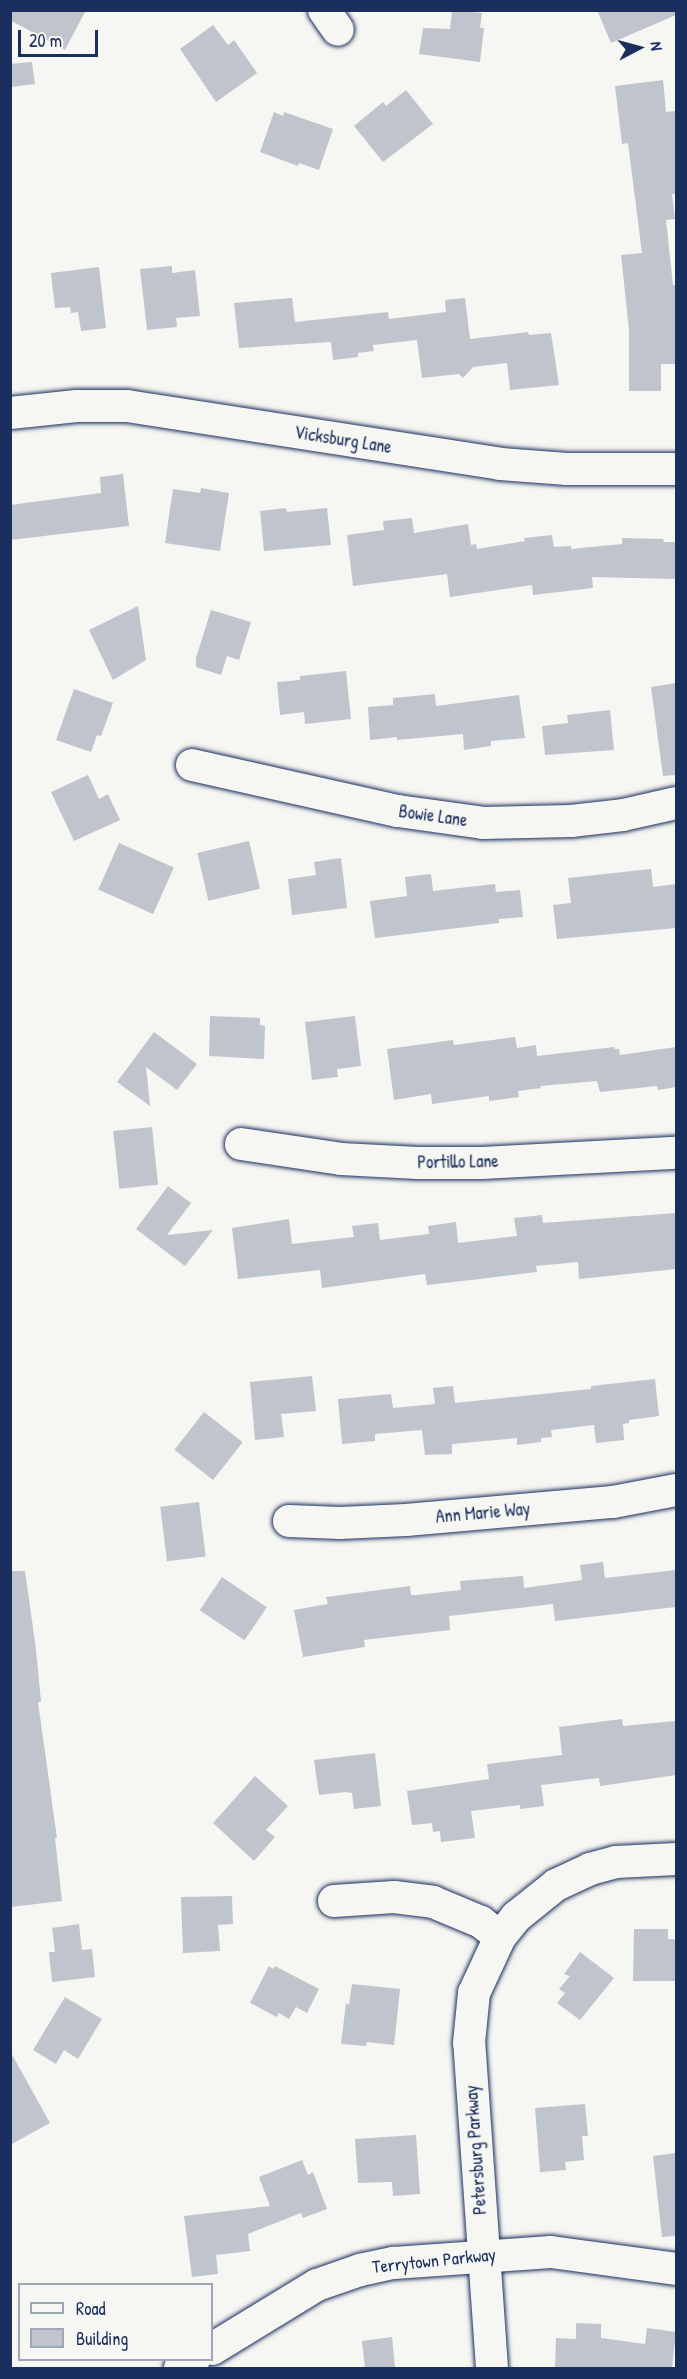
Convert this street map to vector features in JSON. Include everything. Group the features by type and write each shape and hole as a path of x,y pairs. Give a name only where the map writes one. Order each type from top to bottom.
{"street":[{"name":"Vicksburg Lane","path":"10,413 77,406 127,406 500,464 549,468 676,469"},
{"name":"Bowie Lane","path":"192,765 398,811 483,823 571,821 623,815 676,803"},
{"name":"Portillo Lane","path":"241,1144 341,1159 418,1163 482,1163 676,1153"},
{"name":"Ann Marie Way","path":"289,1521 340,1523 406,1520 613,1502 676,1490"},
{"name":"Petersburg Parkway","path":"492,2368 469,2030 474,1993 500,1937 535,1900 578,1873 627,1860 676,1859"},
{"path":"334,1901 394,1897 433,1902 481,1922 500,1937"},
{"name":"Terrytown Parkway","path":"213,2348 308,2290 338,2277 393,2263 483,2254 569,2253 676,2269"}],"building":[{"path":"10,10 86,10 65,50 10,20"},
{"path":"452,10 482,13 480,28 484,28 480,62 419,54 423,28 450,29"},
{"path":"597,10 676,10 676,15 611,43"},
{"path":"213,25 228,45 234,40 257,73 216,102 180,49"},
{"path":"32,62 35,84 10,87 10,64"},
{"path":"663,80 666,112 676,111 676,194 672,194 675,219 666,220 673,285 676,285 676,364 661,364 661,391 629,391 629,330 621,255 642,253 628,143 622,144 615,86"},
{"path":"406,90 433,124 383,162 354,126 383,102 386,106"},
{"path":"274,112 283,116 284,112 333,129 319,170 299,163 298,166 260,152"},
{"path":"172,266 172,273 195,270 200,316 176,318 177,327 147,330 140,269"},
{"path":"99,267 106,328 81,331 78,312 71,313 70,307 55,308 51,273"},
{"path":"292,298 295,322 388,312 389,319 446,312 445,300 465,298 470,339 528,332 529,335 551,333 559,385 510,390 507,363 473,367 463,378 459,374 422,378 417,340 373,345 374,351 358,353 358,357 333,360 331,342 239,348 234,303"},
{"path":"123,474 129,526 10,540 10,505 101,493 100,477"},
{"path":"201,488 229,493 220,551 165,543 173,489 200,493"},
{"path":"286,508 287,512 327,508 331,545 264,551 260,511"},
{"path":"412,518 414,533 468,524 471,545 476,544 477,549 525,541 524,538 552,535 554,547 571,546 571,549 622,544 622,538 664,539 663,542 676,542 676,579 592,577 593,588 533,595 532,585 450,597 447,574 353,586 347,535 384,530 383,521"},
{"path":"138,606 146,660 113,680 89,630"},
{"path":"211,610 251,622 239,660 227,656 221,675 196,667 196,658"},
{"path":"346,671 351,719 305,724 304,712 280,715 277,682 300,680 300,676"},
{"path":"676,683 676,775 663,776 651,687"},
{"path":"74,689 113,703 101,736 97,735 91,752 56,740"},
{"path":"435,694 436,706 519,695 525,738 491,741 491,746 464,750 463,734 370,740 368,707 393,705 393,698"},
{"path":"610,710 614,750 545,755 542,726 568,723 567,715"},
{"path":"88,775 99,799 108,794 120,820 74,841 51,792"},
{"path":"249,841 260,889 208,901 197,853"},
{"path":"119,843 174,867 153,914 98,890"},
{"path":"341,858 347,908 292,915 288,879 316,875 314,862"},
{"path":"651,869 653,887 676,884 676,928 557,939 553,905 571,903 568,878"},
{"path":"431,874 433,891 495,884 496,892 520,890 523,917 499,919 499,923 375,938 370,901 407,896 405,877"},
{"path":"210,1016 260,1018 260,1025 265,1026 264,1059 209,1056"},
{"path":"355,1016 361,1066 337,1069 338,1077 312,1080 305,1022"},
{"path":"154,1032 197,1064 177,1090 146,1067 150,1106 117,1082"},
{"path":"515,1037 517,1048 536,1045 537,1056 614,1047 619,1049 620,1055 676,1047 676,1087 658,1090 657,1086 600,1092 597,1081 540,1086 541,1088 518,1091 519,1097 489,1101 489,1096 432,1104 431,1094 394,1100 387,1049 453,1040 454,1045"},
{"path":"152,1127 158,1185 119,1189 113,1131"},
{"path":"168,1186 191,1203 167,1235 213,1230 185,1266 136,1229"},
{"path":"676,1213 676,1269 579,1279 578,1262 536,1266 537,1272 427,1285 425,1274 322,1288 320,1270 238,1279 232,1228 289,1219 292,1244 354,1237 352,1226 378,1223 380,1240 429,1234 428,1226 456,1222 458,1243 517,1236 514,1218 542,1215 543,1223"},
{"path":"312,1376 316,1411 281,1414 284,1437 255,1440 250,1382"},
{"path":"655,1379 659,1416 629,1420 629,1423 623,1424 624,1440 596,1443 594,1425 551,1430 552,1437 541,1438 541,1442 517,1445 517,1438 452,1444 452,1454 425,1455 422,1430 375,1434 375,1441 342,1444 338,1399 391,1394 393,1408 435,1404 433,1388 453,1386 455,1403 591,1389 591,1386"},
{"path":"204,1412 243,1442 213,1480 174,1450"},
{"path":"199,1502 206,1557 167,1561 160,1507"},
{"path":"603,1562 605,1578 676,1570 676,1607 555,1621 553,1604 449,1616 450,1630 364,1640 365,1647 303,1657 294,1610 328,1604 326,1597 410,1586 411,1595 416,1595 461,1590 460,1581 523,1576 524,1588 582,1580 580,1565"},
{"path":"10,1571 25,1571 36,1649 41,1702 38,1702 57,1838 55,1838 62,1901 10,1907"},
{"path":"222,1577 267,1607 244,1640 200,1610"},
{"path":"622,1719 623,1726 676,1721 676,1775 600,1786 599,1778 541,1785 544,1806 520,1809 520,1805 471,1811 475,1838 441,1842 440,1831 433,1832 432,1823 412,1825 407,1791 489,1779 487,1764 562,1755 559,1727"},
{"path":"375,1753 381,1806 354,1809 352,1793 319,1795 314,1760"},
{"path":"255,1776 288,1806 266,1830 275,1837 254,1861 213,1823"},
{"path":"232,1896 233,1924 218,1925 220,1951 183,1953 181,1897"},
{"path":"79,1924 82,1950 92,1949 95,1977 52,1982 49,1952 55,1952 52,1928"},
{"path":"634,1929 668,1929 668,1939 674,1939 676,1943 676,1981 633,1981"},
{"path":"580,1952 614,1978 580,2020 557,2003 565,1993 559,1989 570,1976 564,1974"},
{"path":"269,1966 273,1969 275,1966 319,1989 307,2013 296,2007 289,2019 279,2013 277,2017 250,2003"},
{"path":"352,1984 400,1989 394,2045 367,2042 366,2046 341,2044 346,2003 349,2005"},
{"path":"65,1997 102,2019 78,2059 64,2050 56,2064 33,2050"},
{"path":"10,2051 50,2123 10,2145"},
{"path":"585,2104 588,2136 582,2136 584,2160 565,2162 566,2170 540,2172 535,2108"},
{"path":"416,2135 420,2194 393,2196 392,2182 358,2183 355,2139"},
{"path":"676,2153 676,2236 662,2237 653,2156"},
{"path":"302,2160 308,2175 313,2172 327,2209 303,2218 301,2213 248,2234 250,2251 216,2255 218,2274 192,2277 184,2216 270,2206 259,2177"},
{"path":"576,2323 601,2324 601,2338 645,2344 647,2328 676,2332 672,2368 555,2368 556,2338 576,2339"},
{"path":"392,2337 395,2368 365,2368 362,2341"}]}
